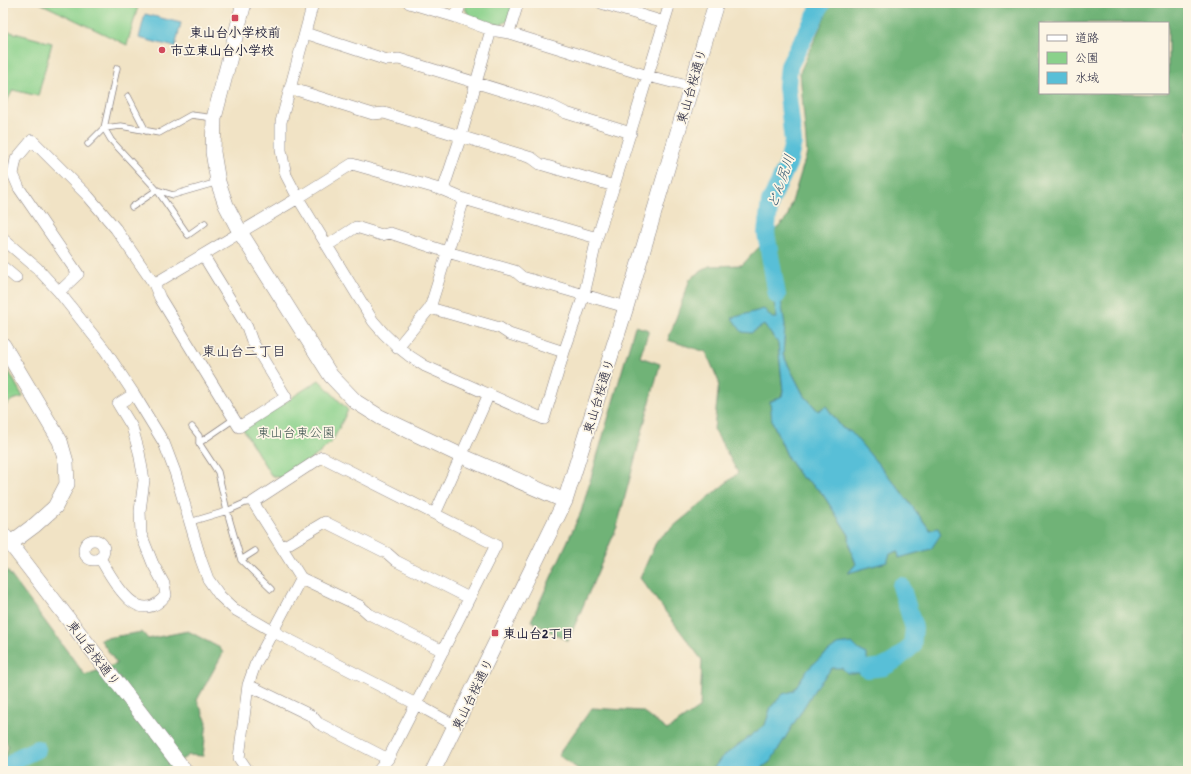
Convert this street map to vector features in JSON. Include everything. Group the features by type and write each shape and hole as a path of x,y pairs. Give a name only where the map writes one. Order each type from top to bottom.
{"street":[{"path":"244,3 214,118 213,152 218,182 226,205 240,232 331,376 356,402 380,417 462,456 565,501"},
{"path":"313,3 281,122 281,150 286,175 298,198 373,321 397,348 425,366 544,419 564,352 584,295 597,238 670,3"},
{"path":"409,3 456,17 491,30 509,33 648,76 691,87"},
{"path":"456,17 461,3"},
{"path":"509,33 518,3"},
{"path":"601,3 664,22"},
{"name":"東山台桜通り","path":"433,771 565,501 626,307 716,3"},
{"path":"443,190 491,30"},
{"path":"305,33 387,60 399,59 552,106 566,113 630,133"},
{"path":"290,88 373,114 384,113 532,158 540,164 614,186"},
{"path":"59,292 78,274 19,188 13,174 16,159 32,140 88,196 116,229 154,284 160,298 239,427 286,397 252,341 247,327 203,255"},
{"path":"154,284 352,164 443,190 464,199 597,238"},
{"path":"397,348 430,308 464,199"},
{"path":"328,245 356,227 382,235 390,233 447,252 515,271 522,277 626,307"},
{"path":"3,240 37,268 59,292 105,350 164,443 175,472 201,560 208,578 220,596 234,609 272,631 456,726"},
{"path":"3,267 16,278"},
{"path":"430,308 500,328 508,334 564,352"},
{"path":"3,345 60,441 66,462 66,484 55,507 35,525 7,538"},
{"path":"100,558 113,580 128,599 142,607 153,607 160,603 166,595 164,584 153,564 141,534 140,511 144,480 139,452 132,427 118,404 134,394"},
{"path":"435,514 489,394"},
{"path":"378,771 388,759 443,651 496,545 322,457 253,502 302,578 360,606 369,614 443,651"},
{"path":"283,547 325,522 387,553 396,561 469,598"},
{"name":"東山台桜通り","path":"7,538 185,771"},
{"path":"248,771 239,758 248,685 255,665 272,631 302,578"},
{"path":"248,685 312,716 318,723 388,759"}],"lane":[{"path":"88,144 104,128 117,68"},
{"path":"128,96 146,131"},
{"path":"104,128 122,126 159,133 191,115 214,118"},
{"path":"104,128 111,140 158,190 188,235 204,223"},
{"path":"158,190 173,195 218,182"},
{"path":"132,207 158,190"},
{"path":"199,443 234,419"},
{"path":"192,427 199,436 199,443 218,472 227,511 242,560 270,589"},
{"path":"190,522 227,511 245,503 253,502"},
{"path":"242,560 255,550"}],"green space":[{"path":"40,3 139,3 127,45"},
{"path":"467,3 514,3 509,20 500,25 469,16 465,8"},
{"path":"831,3 1188,3 1188,771 581,771 558,755 592,708 642,711 667,730 700,707 702,660 640,578 657,540 738,473 714,429 719,382 706,352 668,340 690,279 709,266 742,265 787,218 807,153 800,72","holes":["773,296 785,325 783,355 803,394 818,411 826,406 842,428 851,433 896,485 930,530 899,558 898,551 890,553 849,573 856,564 850,548 849,535 822,493 807,480 801,477 789,460 772,421 783,391 778,343 764,325 772,319 777,318"]},
{"path":"3,30 52,43 38,96 13,90 3,108"},
{"path":"635,326 649,330 640,357 660,364 617,527 568,641 531,621 581,512"},
{"path":"3,361 23,397 12,400 3,408"},
{"name":"東山台東公園","path":"319,380 348,410 333,440 320,453 281,478 271,475 243,429"},
{"path":"3,565 85,675 117,664 100,639 142,632 148,639 188,631 220,648 223,653 197,700 207,722 203,756 189,755 164,771 3,771 8,746 3,734"}],"water":[{"path":"145,14 181,23 175,47 139,38"},
{"path":"780,294 785,325 783,355 803,394 818,411 826,406 842,428 851,432 896,485 930,530 938,528 941,534 931,549 899,558 898,551 890,554 887,562 848,573 856,564 850,548 849,535 822,493 807,480 801,477 789,460 772,421 770,402 782,396 783,391 778,343 764,325 751,333 742,332 732,318 764,309 772,318 777,318 773,296"},
{"path":"852,643 859,650 867,654 867,659 871,663 864,673 847,673 842,668 832,668 815,689 771,761 763,767 761,771 715,771 713,769 721,758 765,725 771,707 783,694 793,691 807,670 820,658 837,645"}],"waterway":[{"name":"どん尻川","path":"777,295 766,233 770,202 788,164 793,142 787,86 789,66 822,3"},
{"name":"どん尻川","path":"867,669 884,667 896,660 912,646 914,628 901,586"},
{"path":"3,771 20,757 37,749"}],"place":[{"name":"東山台小学校前","path":"235,18"},
{"name":"市立東山台小学校","path":"162,50"},
{"name":"東山台2丁目","path":"495,633"}],"district":[{"name":"東山台二丁目","path":"244,350"}]}
